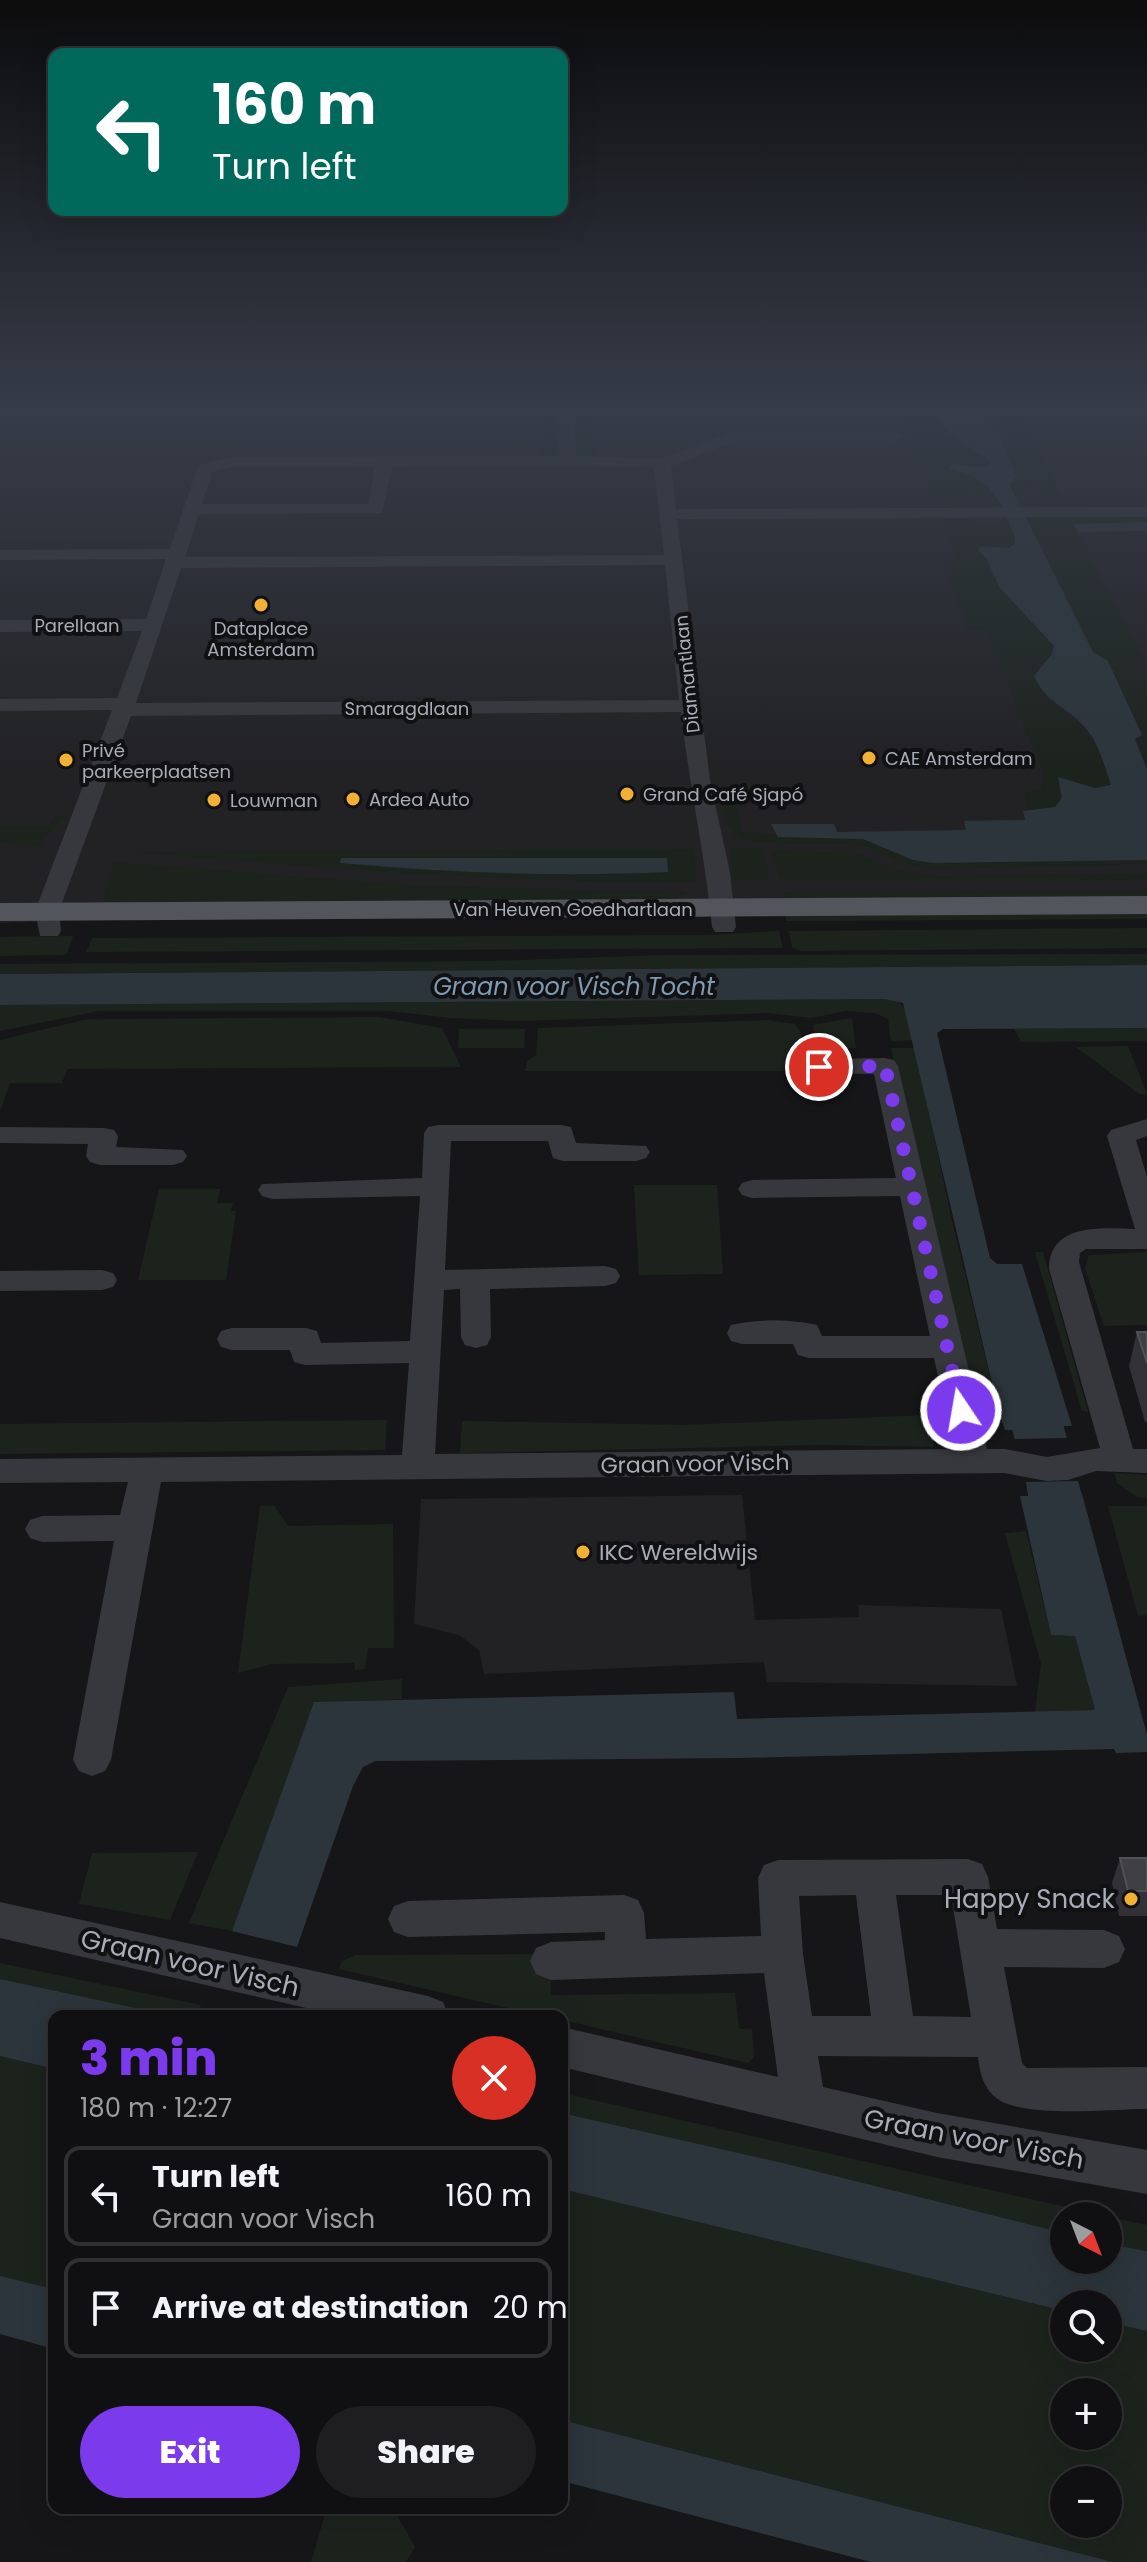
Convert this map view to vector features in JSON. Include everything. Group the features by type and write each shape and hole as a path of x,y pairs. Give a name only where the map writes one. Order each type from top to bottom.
{"main road":[{"name":"Van Heuven Goedhartlaan","path":"724,917 1147,905"},
{"name":"Van Heuven Goedhartlaan","path":"0,912 53,918 724,917 1147,923"},
{"name":"Van Heuven Goedhartlaan","path":"0,931 53,918"}],"street":[{"name":"Parellaan","path":"53,918 82,853 84,845 79,831 154,625 185,530"},
{"name":"Diamantlaan","path":"671,530 699,780 724,917"},
{"path":"0,555 674,560"},
{"name":"Parellaan","path":"0,626 154,625"},
{"path":"0,705 124,707"},
{"name":"Smaragdlaan","path":"124,707 691,706"},
{"path":"819,1067 885,1066 947,1347 989,1461"},
{"path":"1147,1127 1121,1136 1147,1225"},
{"path":"418,1467 424,1352 432,1280 438,1133 561,1133 563,1152 636,1152"},
{"path":"0,1135 104,1136 100,1156 173,1156"},
{"path":"272,1190 436,1187"},
{"path":"752,1189 911,1187"},
{"name":"Graan voor Visch","path":"0,1471 989,1461 1024,1468 1072,1468 1118,1460 1064,1269 1064,1255 1071,1245 1089,1240 1147,1239"},
{"path":"432,1280 605,1276"},
{"path":"0,1281 102,1280"},
{"path":"475,1280 476,1337"},
{"path":"742,1333 806,1333 809,1347 947,1347"},
{"path":"232,1339 306,1339 305,1354 424,1352"},
{"path":"92,1760 134,1528 148,1468"},
{"path":"42,1529 134,1528"},
{"path":"874,1877 895,2038"},
{"path":"803,2102 782,1954 778,1878 968,1877 1002,2074 1014,2085 1026,2089 1147,2088"},
{"path":"408,1919 624,1913 627,1959"},
{"name":"Graan voor Visch","path":"0,1920 401,2010"},
{"path":"981,1948 1104,1949"},
{"path":"551,1961 782,1954"},
{"path":"792,2036 995,2037"},
{"name":"Graan voor Visch","path":"568,2048 937,2135 1147,2172"}],"shaded area":[{"path":"0,530 1147,530 1147,913 93,919 0,923"},
{"path":"946,530 1010,530 1015,543 1009,548 978,550 986,558 1000,588 1054,647 1052,654 1037,669 1047,699 1083,726 1098,747 1111,785 1095,788 1058,777 1060,804 1055,808 1029,811 1025,793 1042,789 1043,772 986,630 968,630 944,562 956,561"},
{"path":"1033,530 1075,530 1147,664 1147,769 1135,743 1135,739 1142,734 1108,662 1093,652"},
{"path":"167,541 166,545 144,544 143,547 0,548 0,542"},
{"path":"737,802 741,832 863,839 913,860 932,863 1147,860 1147,864 933,869 848,844 787,844 739,839 729,827 721,803"},
{"path":"56,814 65,817 39,845 0,842 0,826 49,826"},
{"path":"730,848 764,849 769,880 733,880"},
{"path":"694,849 696,882 485,877 134,852","holes":["341,858 666,858 668,871 504,872 341,863"]},
{"path":"773,853 857,853 899,870 936,876 1147,873 1147,880 779,879"},
{"path":"114,862 416,886 690,892 674,900 103,902"},
{"path":"1147,891 1147,901 784,897 783,892"},
{"path":"1147,910 1147,919 786,921 785,912"},
{"path":"1147,928 1147,948 801,951 792,948 789,931"},
{"path":"779,931 783,948 86,952 92,938 708,935"},
{"path":"73,936 67,954 0,956 0,937"},
{"path":"1147,954 1147,965 0,974 0,964 492,961 663,955"},
{"path":"885,999 904,1007 914,1040 891,1041 888,1019 875,1013 846,1011 811,1018 768,1013 521,1021 388,1011 99,1011 0,1031 0,1005"},
{"path":"379,1017 442,1028 461,1067 67,1069 62,1083 10,1083 0,1112 0,1040 83,1020"},
{"path":"852,1018 856,1048 816,1049 813,1025"},
{"path":"769,1020 795,1024 801,1033 804,1071 525,1071 527,1061 536,1055 538,1028"},
{"path":"1147,1028 1147,1041 1021,1042 1014,1029"},
{"path":"459,1029 525,1029 524,1048 458,1048"},
{"path":"1128,1046 1147,1094 1139,1094 1076,1047"},
{"path":"891,1048 915,1048 952,1221 999,1413 968,1411"},
{"path":"634,1185 717,1185 723,1274 639,1275"},
{"path":"159,1189 220,1189 217,1203 233,1203 231,1211 236,1211 226,1280 138,1280"},
{"path":"1035,1252 1043,1252 1088,1412 1082,1411"},
{"path":"1147,1252 1147,1325 1104,1326 1085,1268 1089,1255"},
{"path":"928,1415 934,1447 822,1445 460,1453 462,1421 683,1425"},
{"path":"387,1420 385,1450 0,1454 0,1424"},
{"path":"1114,1473 1147,1475 1147,1498 1137,1497 1117,1483"},
{"name":"IKC Wereldwijs","path":"742,1495 755,1620 859,1617 858,1605 1001,1609 1017,1686 767,1682 764,1662 484,1674 479,1650 459,1635 414,1624 421,1499"},
{"path":"274,1505 288,1526 393,1524 394,1648 368,1648 365,1669 355,1670 354,1663 272,1664 238,1673 260,1506"},
{"path":"1108,1506 1147,1506 1147,1615 1138,1616"},
{"path":"1026,1531 1051,1635 1075,1636 1095,1710 1035,1712 1041,1664 1005,1533"},
{"path":"402,1679 402,1699 314,1703 232,1931 189,1923 288,1687"},
{"path":"198,1852 170,1920 79,1904 92,1853"},
{"path":"550,1954 551,1995 735,1993 739,2029 752,2029 754,2057 748,2063 568,2021 568,2010 517,2010 339,1969 342,1961 356,1955"},
{"path":"0,1963 201,2005 199,2010 136,2010 0,1979"},
{"path":"0,2056 48,2068 48,2288 0,2276"},
{"path":"568,2094 1050,2204 1050,2230 783,2163 568,2114"},
{"path":"568,2190 1050,2308 1050,2362 1122,2362 1122,2325 1147,2331 1147,2562 1113,2562 568,2422"},
{"path":"1122,2220 1147,2225 1147,2251 1122,2247"},
{"path":"325,2514 396,2514 415,2547 406,2562 311,2562"}],"water":[{"path":"1012,530 1032,530 1093,652 1108,661 1142,735 1135,739 1147,769 1147,860 932,863 913,860 863,839 778,837 771,824 834,824 837,832 966,830 964,821 1025,820 1023,811 1055,807 1062,798 1058,777 1095,788 1111,785 1094,740 1077,719 1044,692 1034,676 1052,654 1054,646 1000,588 986,558 978,550 981,546 1009,548 1015,543"},
{"path":"1076,530 1147,530 1147,531 1078,532"},
{"path":"341,858 667,858 668,872 463,872 340,863"},
{"name":"Graan voor Visch Tocht","path":"1147,965 1147,1028 943,1029 937,1033 990,1258 997,1264 1022,1264 1072,1426 1064,1427 1147,1735 1147,1752 1116,1753 1114,1749 739,1758 376,1761 363,1767 353,1786 297,1947 232,1931 314,1702 734,1692 737,1719 1095,1710 1075,1636 1051,1635 1020,1496 1028,1495 1012,1431 1005,1430 999,1413 903,1003 885,999 0,1005 0,974"},
{"path":"0,1979 144,2010 48,2010 48,2068 0,2056"},
{"path":"568,2114 783,2163 1050,2230 1050,2274 1122,2274 1122,2247 1147,2251 1147,2331 1122,2325 1122,2290 1050,2290 1050,2308 568,2190"},
{"path":"0,2276 48,2288 48,2347 0,2334"},
{"path":"568,2422 1113,2562 871,2562 568,2483"}],"pier":[{"path":"1064,1426 1076,1426 1069,1430 1085,1492 1081,1492 1078,1481 1026,1482 1028,1496 1016,1496 1024,1492 1022,1483 1009,1434 1001,1431 1012,1430 1015,1439 1067,1438"}],"building":[{"path":"1137,1332 1147,1332 1147,1363"},
{"path":"1120,1858 1147,1858 1147,1891 1128,1891"}],"place":[{"name":"Dataplace Amsterdam","path":"261,605"},
{"name":"CAE Amsterdam","path":"869,758"},
{"name":"Privé parkeerplaatsen","path":"66,760"},
{"name":"Grand Café Sjapó","path":"627,794"},
{"name":"Ardea Auto","path":"353,799"},
{"name":"Louwman","path":"214,800"},
{"name":"IKC Wereldwijs","path":"583,1552"},
{"name":"Happy Snack","path":"1131,1899"}],"route":[{"path":"819,1067 885,1066 961,1410"}]}
